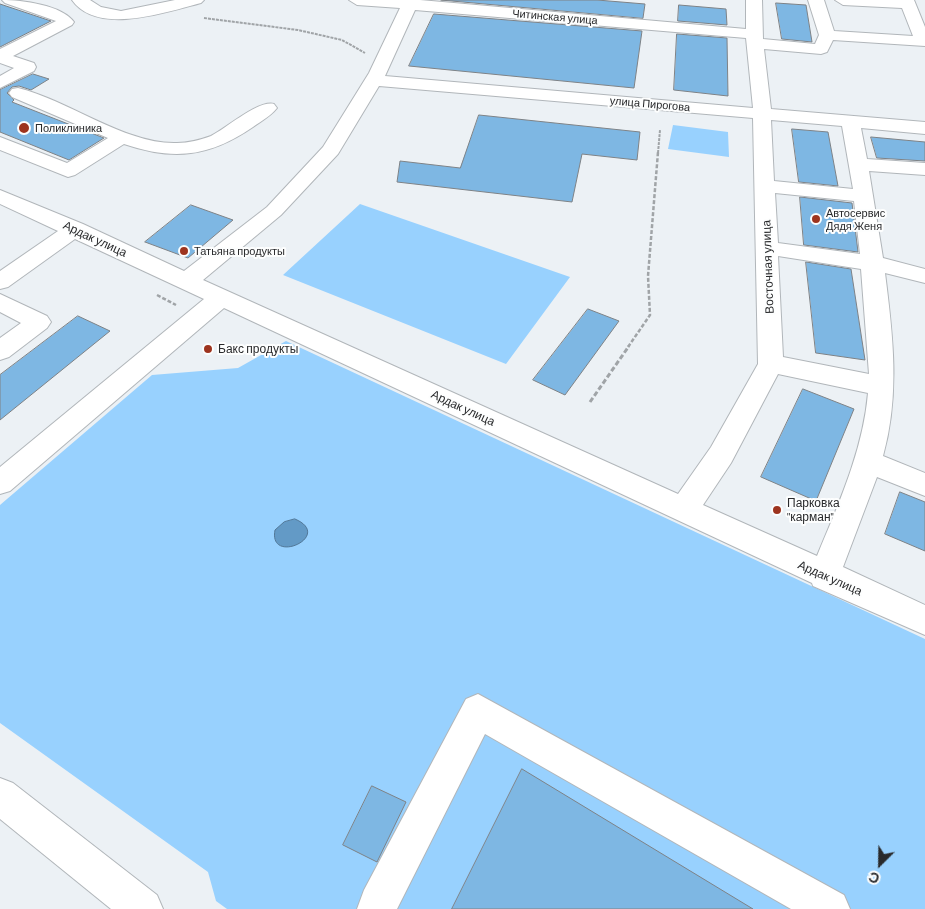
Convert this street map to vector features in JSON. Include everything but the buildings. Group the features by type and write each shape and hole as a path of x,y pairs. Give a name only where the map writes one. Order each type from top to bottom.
{"street":[{"path":"0,56 66,22 63,18 12,0"},
{"path":"80,0 96,11 121,16 196,0"},
{"name":"Читинская улица","path":"357,0 411,2 755,38 821,49 827,36"},
{"name":"Восточная улица","path":"754,0 755,38 762,112 771,364"},
{"path":"816,0 827,36 923,42 907,2 843,0"},
{"path":"187,281 274,211 331,150 378,72 411,2"},
{"path":"0,56 28,67 0,83"},
{"name":"улица Пирогова","path":"378,72 925,128"},
{"path":"18,93 122,137 158,148 190,149 222,139 268,108"},
{"path":"824,576 868,462 878,426 882,386 877,305 864,196 850,121"},
{"path":"0,143 68,171 122,137"},
{"path":"859,164 925,169"},
{"path":"765,186 864,196"},
{"name":"Ардак улица","path":"0,196 824,576 925,620"},
{"path":"0,282 75,229"},
{"path":"767,248 872,263 925,276"},
{"path":"0,483 222,297"},
{"path":"0,302 39,322 0,351"},
{"path":"684,510 721,455 771,364 882,386"},
{"path":"868,462 925,485"},
{"path":"377,909 402,855 478,711 830,909"},
{"path":"0,796 144,909"}],"path":[{"path":"202,18 245,22 342,40 378,72"},
{"path":"590,402 650,315 648,276 660,130"}],"shaded area":[{"path":"673,125 728,132 729,157 668,149"},
{"path":"360,204 570,277 506,364 283,275"},
{"path":"286,341 925,639 925,909 227,909 216,901 208,872 0,723 0,505 152,375 238,368"},
{"path":"295,519 305,526 308,533 297,544 289,547 281,546 275,541 275,530 284,522"}],"place":[{"name":"Поликлиника","path":"24,128"},
{"name":"Автосервис Дядя Женя","path":"816,219"},
{"name":"Татьяна продукты","path":"184,251"},
{"name":"Бакс продукты","path":"208,349"},
{"name":"Парковка \"карман\"","path":"777,510"}]}
